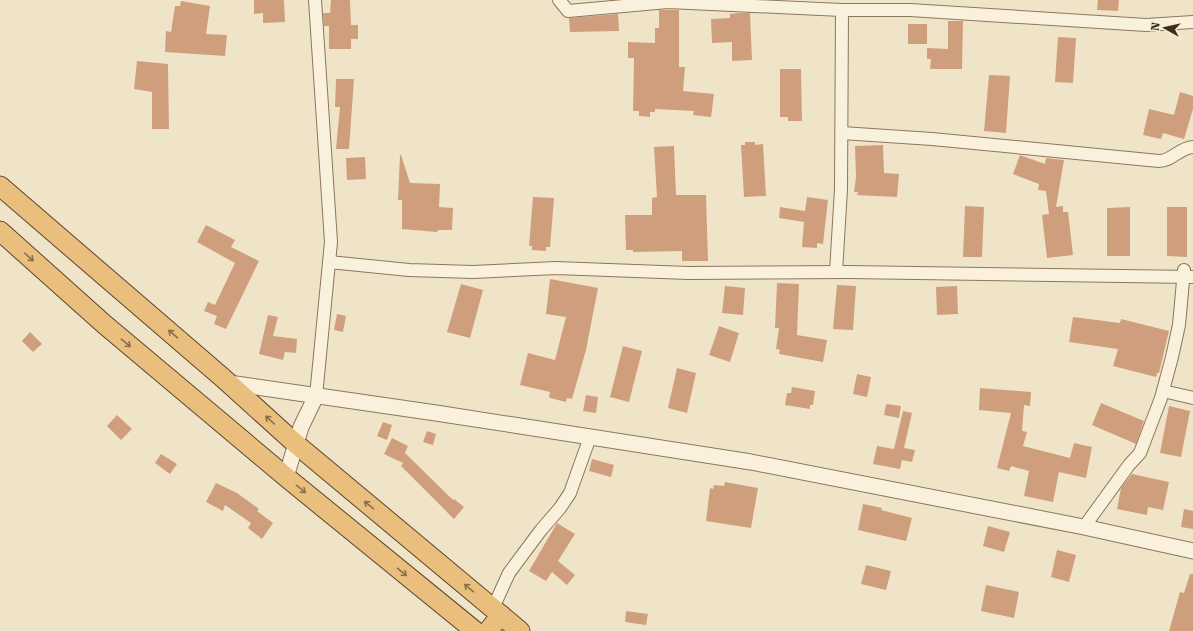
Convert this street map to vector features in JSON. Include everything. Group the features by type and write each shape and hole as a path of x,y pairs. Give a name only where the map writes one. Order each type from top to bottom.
{"highway":[{"path":"0,186 229,383 296,444 520,631"},
{"path":"0,231 104,324 286,477 475,631"},
{"path":"488,631 497,612"}],"street":[{"path":"286,477 301,427 316,396 331,242 315,0"},
{"path":"559,0 568,11 668,2 842,10 910,10 1146,25 1193,22"},
{"path":"836,272 841,189 842,10"},
{"path":"842,133 932,139 1159,161 1169,160 1178,151 1193,147"},
{"path":"329,262 409,270 473,272 556,268 688,273 1189,273 1179,325 1163,391 1140,454 1129,464 1084,527"},
{"path":"229,383 590,437 804,472 1084,527 1193,551"},
{"path":"1163,391 1193,398"},
{"path":"497,612 509,574 540,530 560,508 570,493 590,437"}],"building":[{"path":"254,0 284,0 285,22 263,23 263,13 254,14"},
{"path":"331,0 350,0 351,25 358,25 358,39 351,39 351,49 329,49 329,26 324,26 323,13 330,13"},
{"path":"1098,0 1119,0 1118,11 1097,10"},
{"path":"181,1 210,6 206,34 227,35 225,56 165,52 166,31 171,32 175,6 180,6"},
{"path":"659,10 679,10 679,67 685,67 683,91 714,94 711,117 693,115 694,111 655,109 655,112 650,112 650,117 639,116 639,111 633,111 634,58 628,58 628,42 655,43 655,28 659,28"},
{"path":"750,13 752,60 732,61 732,42 712,43 711,19 730,18 730,14"},
{"path":"618,14 619,31 570,32 569,18"},
{"path":"948,21 963,21 962,69 930,69 931,59 927,59 927,48 948,49"},
{"path":"908,24 927,24 927,44 908,44"},
{"path":"1058,37 1076,38 1073,83 1055,82"},
{"path":"137,61 168,64 169,129 152,129 152,92 134,89"},
{"path":"780,69 801,69 802,121 788,121 788,117 780,117"},
{"path":"989,75 1010,76 1006,133 984,131"},
{"path":"336,79 354,79 349,149 336,149 340,107 335,107"},
{"path":"1180,92 1193,96 1193,109 1184,139 1163,133 1161,139 1143,135 1149,109 1174,115"},
{"path":"745,142 755,142 755,145 763,144 766,196 744,197 741,145 745,145"},
{"path":"883,145 884,173 899,174 897,197 857,195 858,192 854,192 856,177 855,146"},
{"path":"674,146 676,195 706,195 708,261 682,261 682,251 633,252 633,250 626,250 625,215 652,215 652,198 657,197 654,147"},
{"path":"400,155 410,183 440,184 439,207 453,208 452,230 438,230 437,232 402,229 402,200 398,200"},
{"path":"1020,155 1045,164 1046,158 1064,160 1056,207 1063,206 1063,212 1068,212 1073,255 1047,258 1042,215 1049,214 1046,191 1038,190 1039,184 1013,174"},
{"path":"365,157 366,179 347,180 346,158"},
{"path":"533,197 554,198 550,247 546,247 546,251 532,250 532,246 529,246"},
{"path":"807,197 828,200 823,244 817,243 817,248 802,247 804,222 779,218 780,207 805,211"},
{"path":"965,206 984,207 982,257 963,257"},
{"path":"1130,207 1130,256 1107,256 1107,208"},
{"path":"1167,207 1187,207 1187,257 1167,256"},
{"path":"206,225 235,240 231,247 259,261 226,329 214,324 217,316 204,311 208,302 215,305 235,263 197,242"},
{"path":"550,279 598,288 586,350 572,399 567,398 566,402 550,398 550,392 520,385 528,353 555,360 566,317 546,314"},
{"path":"777,283 799,284 797,335 827,340 823,362 779,354 780,350 776,349 779,328 775,328"},
{"path":"461,284 483,290 470,338 447,332"},
{"path":"837,285 856,286 853,330 833,329"},
{"path":"725,286 745,288 743,315 722,313"},
{"path":"957,286 958,314 937,315 936,287"},
{"path":"337,314 346,316 343,332 334,330"},
{"path":"268,315 278,317 273,336 297,339 296,353 285,352 283,360 259,354"},
{"path":"1073,317 1120,323 1121,319 1169,331 1159,373 1157,373 1156,377 1113,366 1118,349 1069,342"},
{"path":"719,326 739,333 730,362 709,355"},
{"path":"30,332 42,344 33,352 22,341"},
{"path":"623,346 642,351 629,402 610,397"},
{"path":"677,368 696,373 687,413 668,408"},
{"path":"857,374 871,377 867,397 853,394"},
{"path":"792,387 815,391 813,405 810,405 810,409 785,405 787,393 791,393"},
{"path":"980,388 1031,392 1030,406 1024,405 1022,431 1027,432 1023,446 1070,458 1074,443 1092,447 1086,478 1059,472 1053,502 1024,496 1029,471 1011,466 1009,471 997,468 1011,413 979,410"},
{"path":"586,395 598,397 596,413 583,411"},
{"path":"1101,403 1144,421 1136,444 1092,425"},
{"path":"886,404 901,406 899,418 884,415"},
{"path":"1169,406 1190,411 1181,457 1160,453"},
{"path":"903,411 912,413 904,448 915,450 912,462 902,460 900,469 873,464 877,446 894,449"},
{"path":"117,415 132,429 121,440 107,426"},
{"path":"383,422 392,425 387,440 377,436"},
{"path":"427,431 436,434 433,445 423,442"},
{"path":"392,438 408,446 405,453 453,500 454,499 464,507 454,519 401,466 403,463 384,454"},
{"path":"161,454 177,464 170,474 155,463"},
{"path":"592,459 614,465 611,477 589,471"},
{"path":"1132,474 1169,482 1163,510 1148,507 1147,515 1117,509 1121,488"},
{"path":"725,482 758,488 751,528 706,521 710,488 713,489 714,485 724,486"},
{"path":"216,483 237,493 259,509 257,511 273,523 262,539 248,528 251,523 225,505 223,511 206,502"},
{"path":"863,504 882,508 881,510 912,518 906,541 858,530"},
{"path":"1184,509 1193,511 1193,529 1181,527"},
{"path":"557,523 575,534 558,561 575,575 567,585 552,572 546,581 529,571"},
{"path":"988,526 1010,532 1004,552 983,546"},
{"path":"1057,550 1076,555 1069,582 1051,577"},
{"path":"866,565 891,571 886,590 861,584"},
{"path":"1190,574 1193,574 1193,631 1169,631 1180,592 1184,593"},
{"path":"986,585 1019,592 1014,618 981,611"},
{"path":"626,611 648,614 646,625 625,622"}]}
